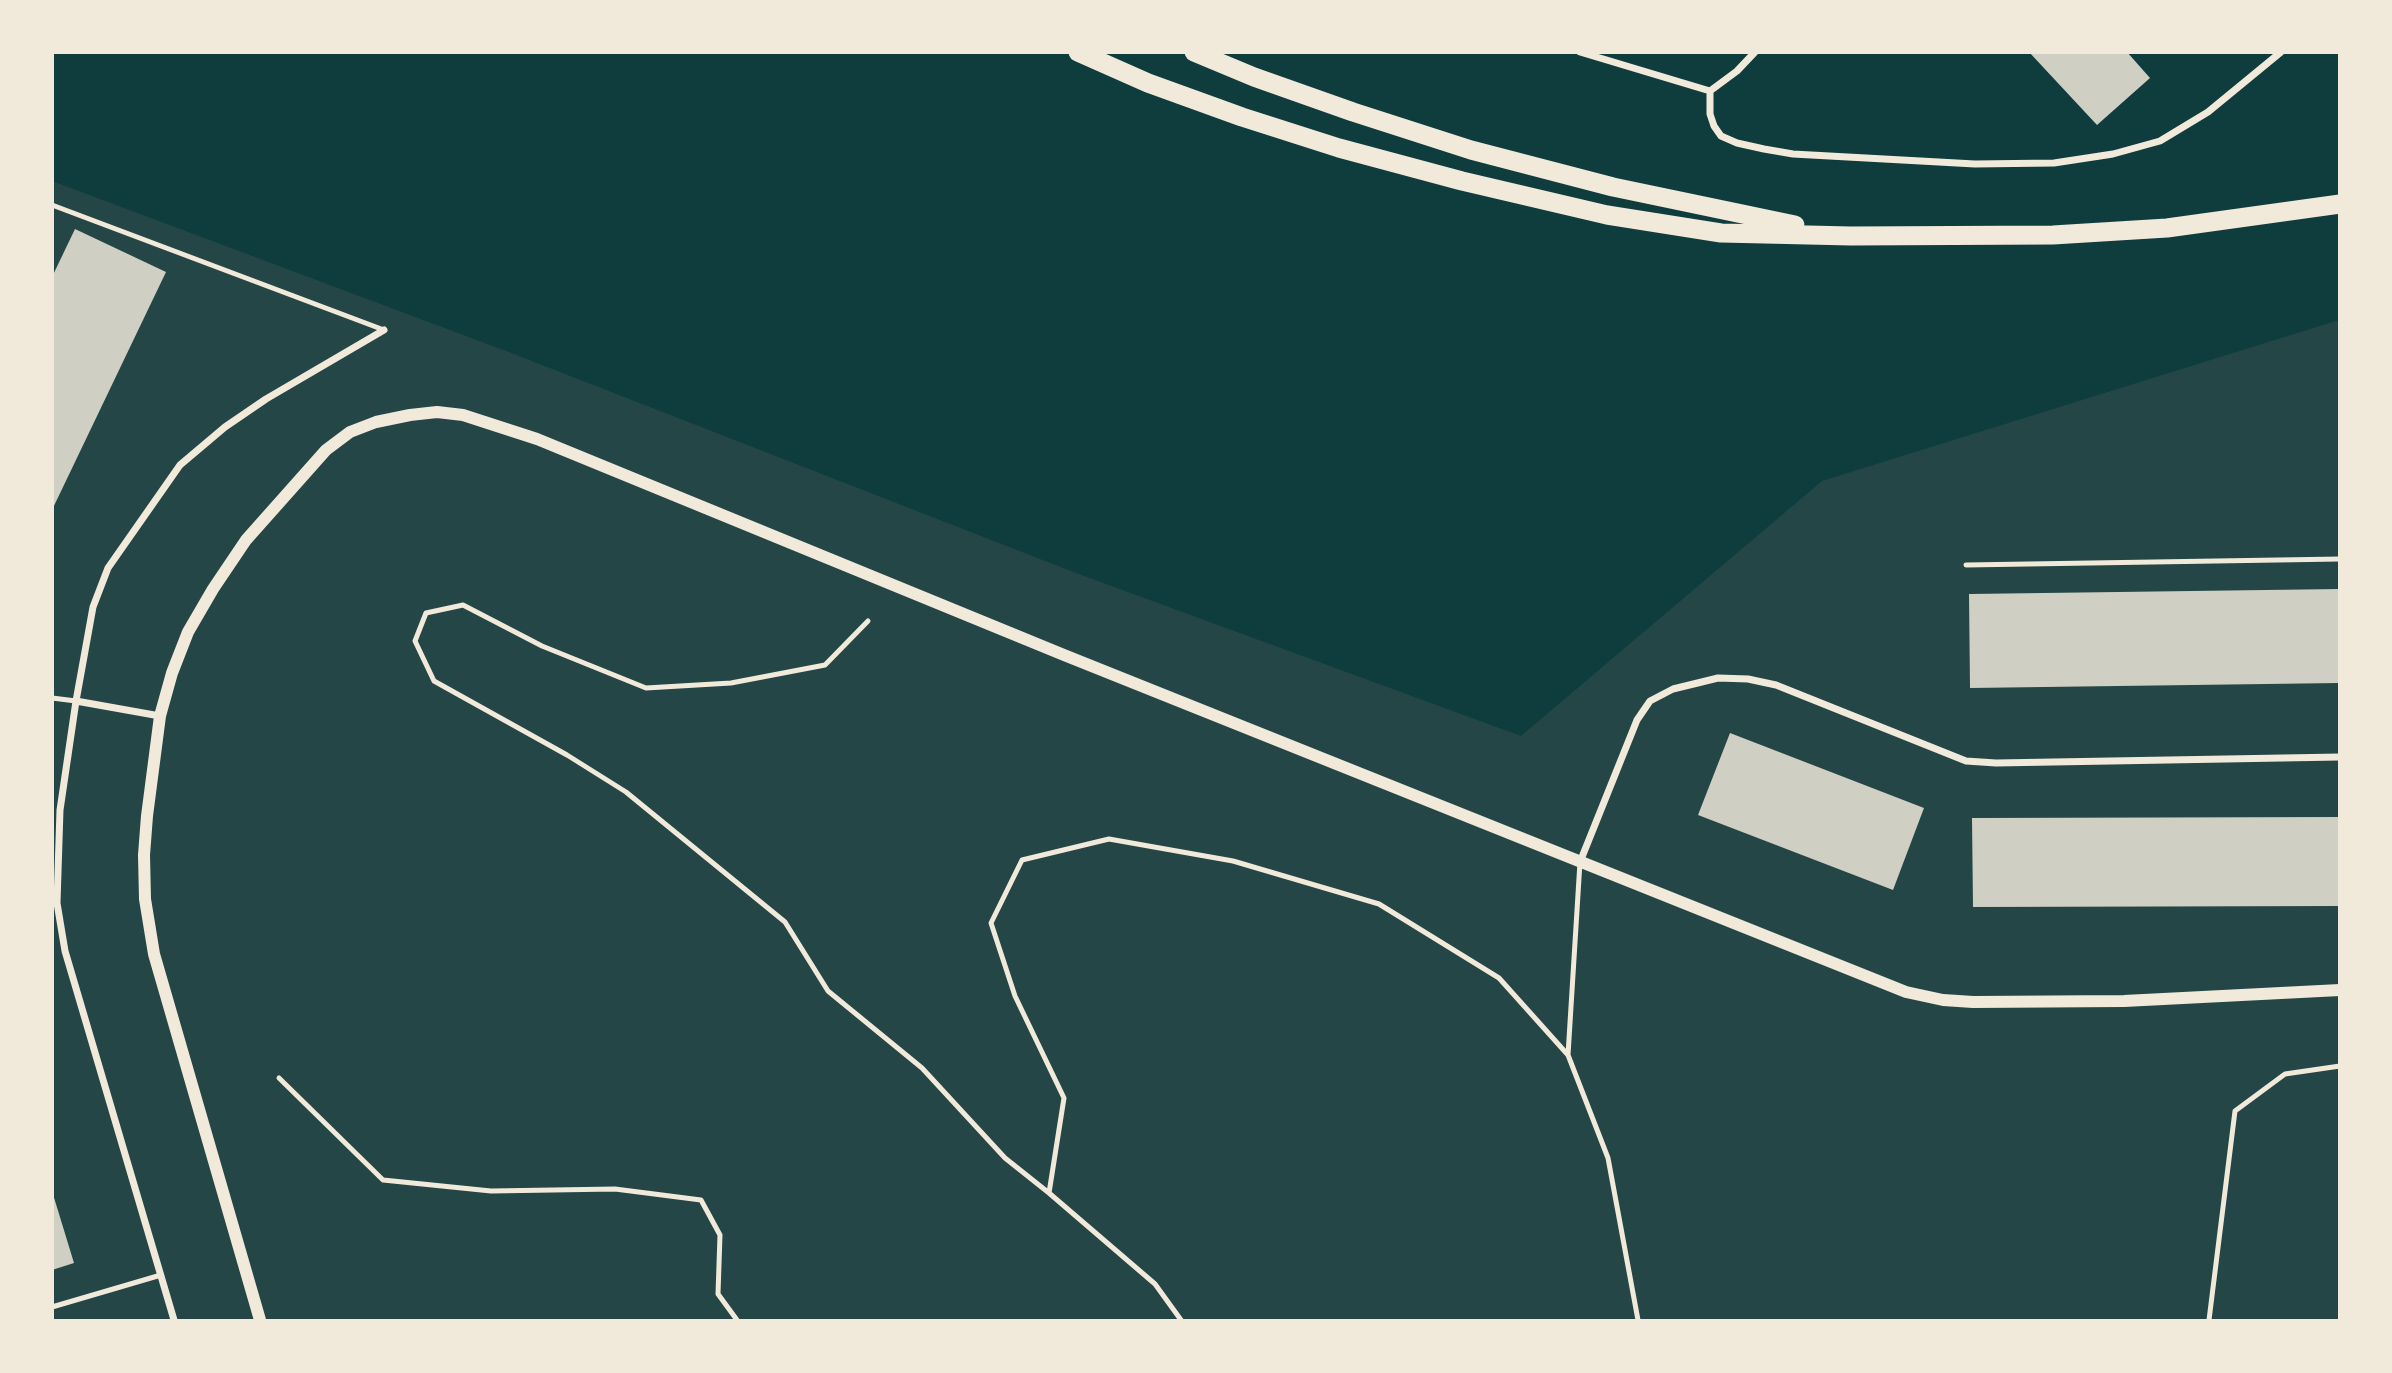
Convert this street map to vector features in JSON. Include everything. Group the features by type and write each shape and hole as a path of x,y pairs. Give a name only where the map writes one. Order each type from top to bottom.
{"highway":[{"path":"1078,52 1148,83 1339,148 1462,181 1607,215 1721,233 1851,236 2053,235 2167,228 2340,204"},
{"path":"1194,52 1340,107 1471,150 1613,187 1851,236"}],"street":[{"path":"1580,52 1710,91"},
{"path":"1710,91 1737,71 1755,52"},
{"path":"1710,91 1710,114 1721,136 1764,149 1793,155 1975,164 2054,163 2113,154 2160,141 2208,112 2281,52"},
{"path":"174,1321 65,951 57,903 60,810 93,607 108,568 180,465 225,427 266,399 384,330"},
{"path":"260,1321 158,967 145,899 146,816 160,716 172,673 188,632 212,589 246,540 326,450 350,432 376,422 437,412 463,415 537,439 1076,661 1870,980 1906,992 1943,1000 1973,1002 2124,1000 2340,990"},
{"path":"1580,862 1637,719 1650,701 1673,689 1718,678 1748,679 1776,685 1966,761 1996,763 2340,757"},
{"path":"76,701 160,716"}],"lane":[{"path":"53,206 384,330"},
{"path":"1966,565 2340,559"},
{"path":"868,621 825,665 731,683 646,688 542,646 463,606 426,613 415,641 434,681 567,755 626,792 785,922 828,991 922,1068 1005,1158 1155,1284 1181,1321"},
{"path":"52,698 76,701"},
{"path":"1049,1193 1064,1098 1015,996 991,923 1022,860 1109,839 1233,861 1379,904 1499,978 1568,1055 1608,1158 1638,1321"},
{"path":"1568,1055 1580,862"},
{"path":"2209,1321 2235,1111 2285,1074 2340,1066"},
{"path":"279,1078 383,1180 491,1191 615,1189 701,1200 720,1235 718,1294 737,1321"},
{"path":"52,1307 161,1275"}],"shaded area":[{"path":"52,181 506,351 1076,573 1521,736 1822,481 2339,320 2339,1320 53,1320"}],"building":[{"path":"2029,52 2127,52 2150,78 2097,125"},
{"path":"75,229 166,272 52,510 52,277"},
{"path":"2340,589 2340,683 1970,688 1969,594"},
{"path":"1730,733 1924,808 1893,890 1698,815"},
{"path":"2340,817 2340,906 1973,907 1972,818"},
{"path":"52,1191 74,1263 52,1270"}]}
